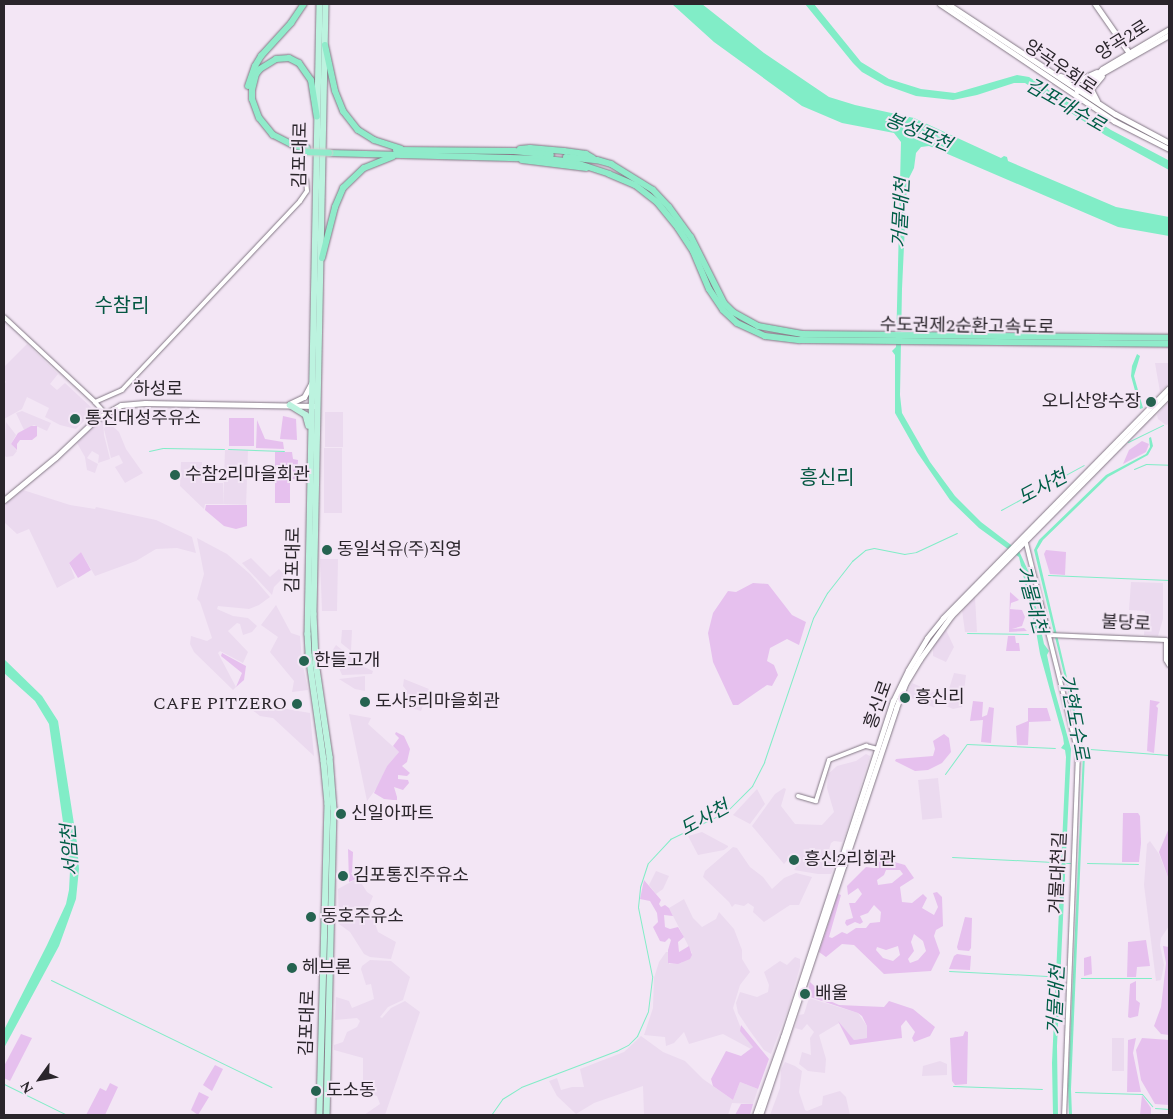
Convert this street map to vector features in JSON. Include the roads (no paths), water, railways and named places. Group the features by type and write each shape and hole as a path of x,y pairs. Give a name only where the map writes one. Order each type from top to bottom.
{"highway":[{"path":"304,4 291,23 254,66 248,93 254,119 267,135 284,146 330,152 513,154"},
{"path":"325,44 335,91 343,111 358,130 399,152"},
{"path":"306,150 273,135 258,118 253,104 252,90 256,74 260,69 276,59 289,58 300,63 311,80 317,117"},
{"path":"322,258 335,207 344,188 364,168 399,152"},
{"name":"수도권제2순환고속도로","path":"513,154 597,160 611,164 632,175 664,201 688,232 718,294 733,312 758,326 802,334 885,338"},
{"name":"수도권제2순환고속도로","path":"513,154 564,160 592,168 635,185 657,202 678,228 693,251 709,288 723,310 738,323 765,336 786,339 1169,338"},
{"name":"수도권제2순환고속도로","path":"910,338 1169,344"}],"main road":[{"name":"김포대로","path":"320,4 312,382 315,404 311,435 309,655 328,804 320,1115"},
{"name":"김포대로","path":"326,4 322,258 315,404 315,648 330,757 334,826 327,1115"},
{"name":"양곡우회로","path":"940,4 1077,92 1169,143"},
{"name":"양곡우회로","path":"948,4 1043,68 1114,121 1169,149"},
{"path":"1095,4 1129,53"},
{"name":"양곡2로","path":"1077,92 1093,78 1129,53 1169,29"},
{"name":"양곡2로","path":"1103,71 1169,35"},
{"path":"1043,68 1071,80 1081,79 1103,71"},
{"path":"1103,71 1091,89 1095,98 1103,107"},
{"path":"311,435 306,415 291,404 304,397 312,382"},
{"name":"흥신로","path":"1025,538 1169,388"},
{"name":"흥신로","path":"755,1115 896,693 920,648 943,618 1169,395"},
{"name":"하성로","path":"4,499 103,411 116,404 135,401 291,404"},
{"name":"하성로","path":"4,499 56,457 99,417 120,405 144,403 315,404"},
{"name":"흥신로","path":"760,1115 902,690 937,633 1008,555"}],"street":[{"name":"하성로","path":"95,402 118,393 126,386 300,200 307,191 306,180"},
{"path":"4,317 103,411"},
{"path":"1025,538 1049,635"},
{"name":"불당로","path":"1049,635 1166,640 1166,660 1169,665"},
{"name":"거물대천길","path":"1049,635 1078,753 1064,1115"},
{"path":"798,796 816,801 829,760 866,746 878,749"}],"water":[{"path":"672,4 702,4 764,53 829,97 855,105 914,118 1001,158 1007,157 1008,161 1116,207 1169,217 1169,236 1118,227 929,146 921,147 916,153 914,168 907,182 902,289 900,395 902,413 930,462 955,496 981,522 1019,551 1030,575 1030,589 1035,602 1044,644 1049,651 1047,655 1054,688 1071,749 1057,1046 1058,1115 1053,1115 1052,1063 1066,757 1065,750 1061,748 1064,744 1063,737 1040,654 1019,557 979,528 950,500 917,452 895,413 895,355 892,351 896,347 901,142 894,133 842,123 802,106 714,42"},
{"name":"김포대수로","path":"805,4 814,4 861,62 889,79 921,89 955,93 1017,75 1029,77 1111,130 1168,160 1169,170 1105,135 1025,83 1014,83 977,95 953,100 916,96 885,85 862,72 853,63"},
{"path":"1137,354 1140,356 1134,376 1143,408 1140,409 1131,376 1132,366"},
{"path":"1151,437 1153,446 1148,455 1108,477 1043,540 1037,550 1085,754 1071,1089 1072,1115 1069,1115 1068,1086 1083,753 1034,550 1039,540 1106,475 1146,454 1150,447 1149,438"},
{"name":"서암천","path":"4,659 42,696 58,721 77,843 79,869 76,899 59,946 4,1048 4,1030 66,904 70,871 49,724 35,701 4,673"}],"waterway":[{"name":"도사천","path":"1128,442 1163,425"},
{"path":"149,451 163,448 224,449"},
{"path":"228,449 284,451"},
{"path":"1134,469 1146,464 1169,465"},
{"name":"도사천","path":"1001,510 1084,465"},
{"name":"도사천","path":"491,1115 502,1099 521,1087 616,1051 628,1045 637,1036 648,1011 652,976 638,907 640,887 648,863 670,839 726,812 752,786 764,762 813,618 827,593 852,561 865,550 874,548 904,554 916,552 957,533"},
{"path":"1048,575 1169,580"},
{"name":"거물대천","path":"967,633 1028,634"},
{"path":"945,774 967,744 1055,748"},
{"name":"가현도수로","path":"1090,749 1169,755"},
{"path":"952,857 1053,862"},
{"path":"1087,863 1138,864"},
{"name":"거물대천","path":"949,971 1047,976"},
{"name":"거물대천","path":"1060,977 1065,977"},
{"path":"1081,978 1151,978"},
{"path":"51,980 271,1087"},
{"path":"4,1084 67,1115"},
{"path":"953,1086 1042,1089"},
{"path":"1075,1092 1142,1094 1152,1106"},
{"path":"1155,1108 1169,1109"}],"place":[{"name":"오니산양수장","path":"1151,402"},
{"name":"통진대성주유소","path":"75,419"},
{"name":"수참2리마을회관","path":"175,475"},
{"name":"동일석유(주)직영","path":"327,550"},
{"name":"한들고개","path":"304,661"},
{"name":"흥신리","path":"905,698"},
{"name":"도사5리마을회관","path":"365,702"},
{"name":"CAFE PITZERO","path":"297,704"},
{"name":"신일아파트","path":"341,814"},
{"name":"흥신2리회관","path":"794,860"},
{"name":"김포통진주유소","path":"343,876"},
{"name":"동호주유소","path":"311,917"},
{"name":"헤브론","path":"292,968"},
{"name":"배울","path":"805,994"},
{"name":"도소동","path":"316,1091"}],"district":[{"name":"수참리","path":"122,306"},
{"name":"흥신리","path":"827,478"}],"water label":[{"name":"봉성포천","path":"918,133"}]}
